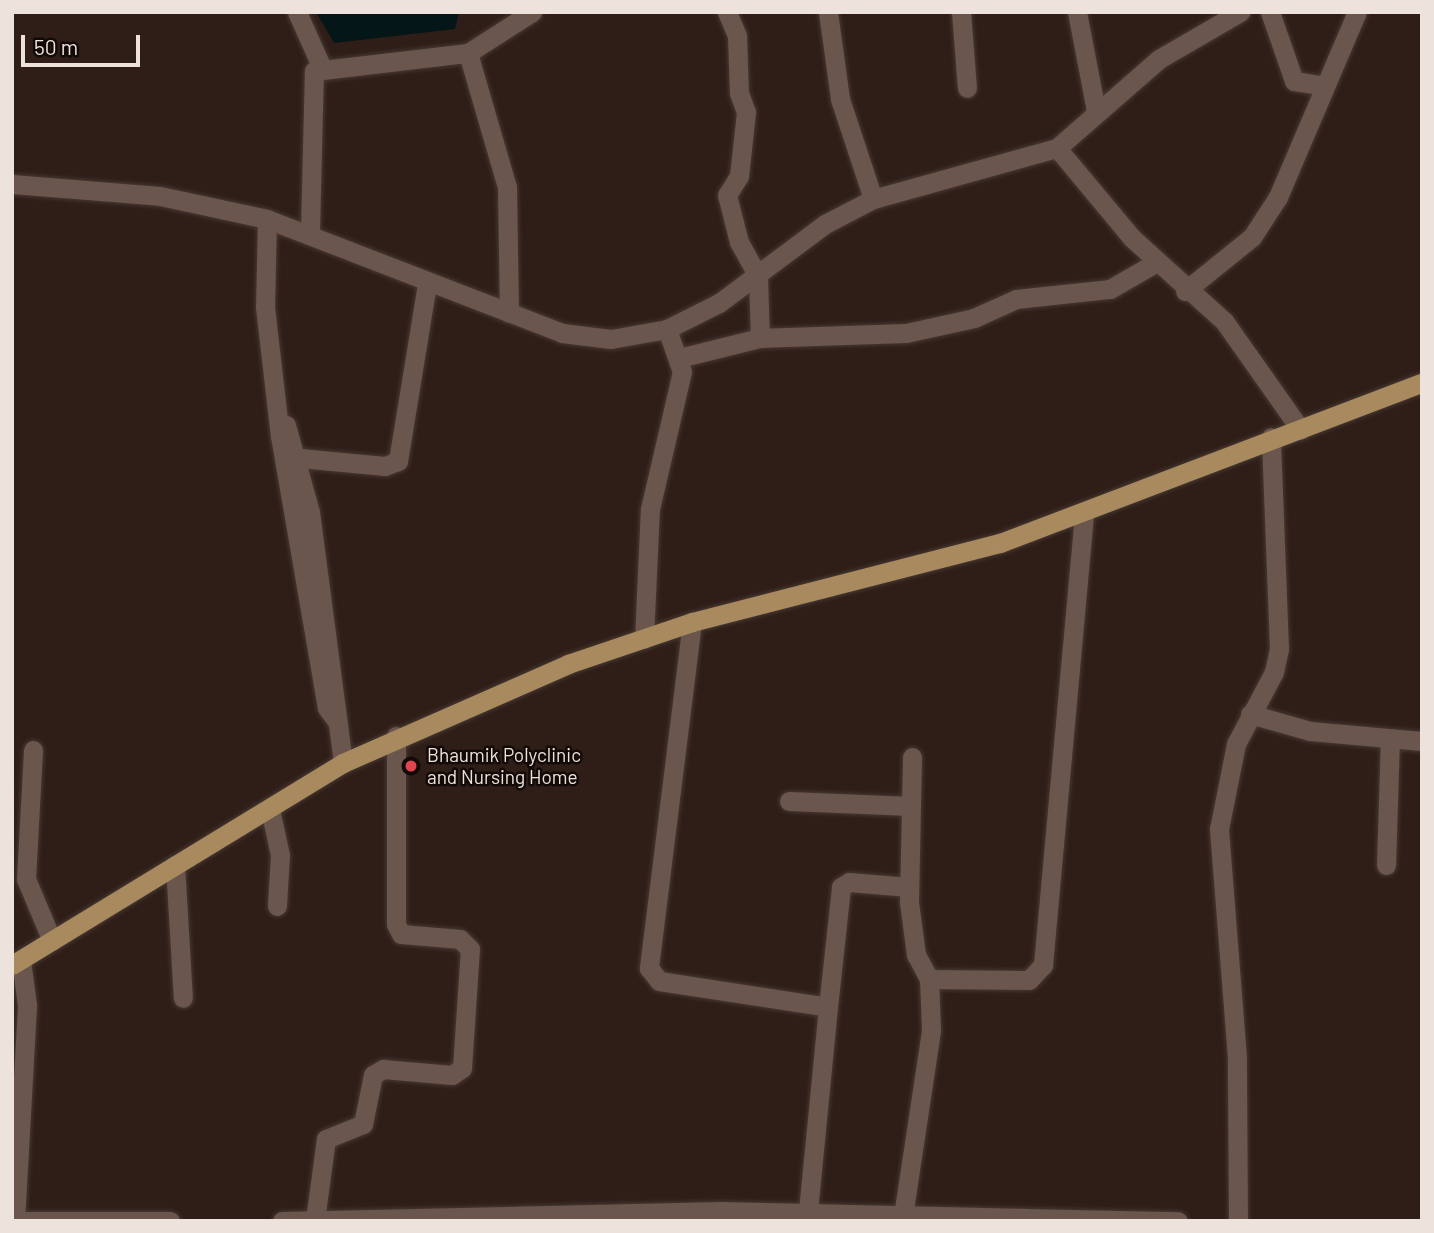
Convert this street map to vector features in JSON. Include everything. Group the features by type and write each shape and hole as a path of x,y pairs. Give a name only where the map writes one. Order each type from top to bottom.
{"main road":[{"path":"17,962 344,763 396,736 692,622 1000,543 1084,515 1271,437 1301,430 1422,383"}],"street":[{"path":"297,12 322,68"},
{"path":"310,232 311,77 322,68 468,53 532,12"},
{"path":"727,12 737,36 738,93 746,112 739,176 726,195 739,242 758,276 760,338"},
{"path":"828,12 840,99 873,199"},
{"path":"961,12 959,51 967,88"},
{"path":"1077,12 1096,111"},
{"path":"12,184 160,196 267,219 310,232 427,284 588,339 667,329 758,276 825,224 873,199 1057,148 1096,111 1159,59 1240,12"},
{"path":"1270,12 1294,81 1324,86"},
{"path":"1185,291 1252,237 1292,173 1324,86 1357,12"},
{"path":"468,53 506,187 509,313"},
{"path":"1057,148 1157,262 1246,346 1301,430"},
{"path":"267,219 265,307 327,708 336,720"},
{"path":"680,358 760,338 906,333 974,318 1016,299 1102,292 1157,262"},
{"path":"300,458 385,466 398,461 427,284"},
{"path":"644,639 645,547 680,358 667,329"},
{"path":"282,418 300,458 338,685 336,720 344,763"},
{"path":"1238,1221 1237,1058 1219,829 1230,765 1250,714 1274,672 1279,649 1271,437"},
{"path":"929,979 1029,979 1043,965 1084,515"},
{"path":"692,622 651,976 828,1007"},
{"path":"1250,714 1310,731 1422,741"},
{"path":"316,1220 326,1139 363,1124 377,1071 452,1075 462,1068 470,948 460,939 401,934 396,924 396,736"},
{"path":"1386,865 1390,740"},
{"path":"33,750 26,879 52,941"},
{"path":"903,1216 930,1047 929,979 916,955 909,887 912,757"},
{"path":"789,801 911,806"},
{"path":"270,808 280,855 277,906"},
{"path":"175,865 183,998"},
{"path":"817,1214 828,1007 841,887 849,882 909,887"},
{"path":"17,962 27,1005 15,1221 170,1221"},
{"path":"282,1221 817,1214 1178,1221"}],"shaded area":[{"path":"316,12 459,12 455,29 334,43"}],"place":[{"name":"Bhaumik Polyclinic and Nursing Home","path":"411,766"}]}
